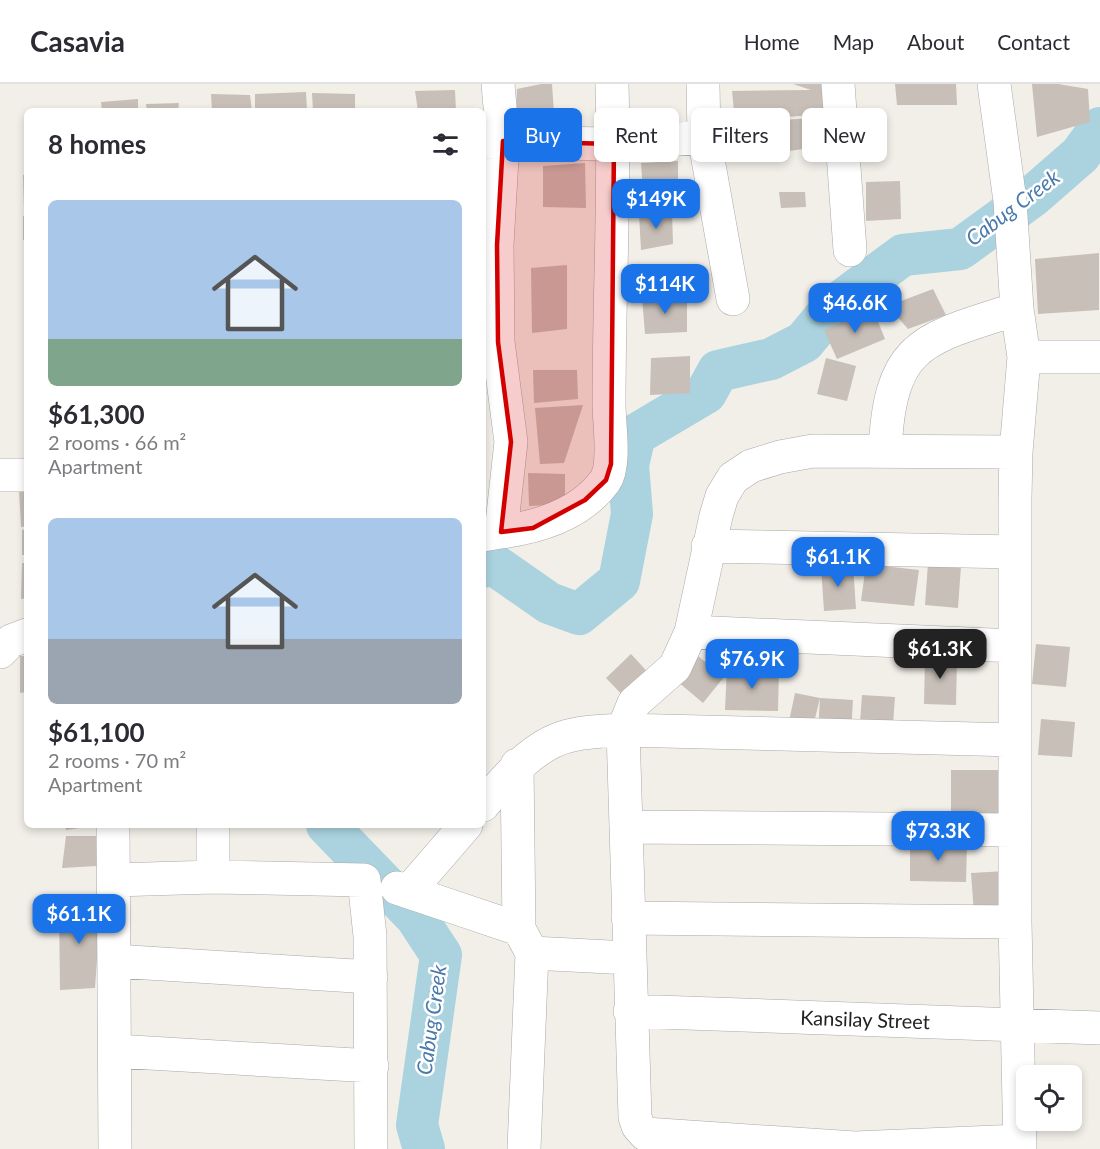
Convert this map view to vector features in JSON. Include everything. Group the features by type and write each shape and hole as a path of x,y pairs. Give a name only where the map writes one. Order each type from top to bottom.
{"street":[{"path":"498,84 493,142 490,245 490,342 497,442 492,533 533,528 570,510 606,480 611,464 609,405 614,162"},
{"path":"612,84 613,108"},
{"path":"703,84 703,108"},
{"path":"838,84 850,250"},
{"path":"994,84 1010,211 1017,309 1024,357 1016,452 1015,552 1015,830 1020,1145 855,1148 645,1134 638,1126 635,1117 623,730 634,703 675,667 692,632 708,546 722,496 733,478 751,466 780,457 813,451 1016,452"},
{"path":"493,142 594,144"},
{"path":"708,162 733,299"},
{"path":"885,451 886,416 903,366 920,348 940,334 1017,309"},
{"path":"1024,357 1100,357"},
{"path":"0,475 24,475"},
{"path":"708,546 1015,552"},
{"path":"692,632 1015,646"},
{"path":"0,652 12,640 24,636"},
{"path":"486,801 517,765 565,736 623,730 1015,740"},
{"path":"517,765 525,941 524,1149"},
{"path":"626,827 1015,830"},
{"path":"113,828 115,1149"},
{"path":"213,828 213,877"},
{"path":"463,828 403,890 525,941 629,958"},
{"path":"114,880 213,877 364,880 370,936 371,1149"},
{"path":"628,918 1016,922"},
{"path":"114,961 371,977"},
{"name":"Kansilay Street","path":"630,1011 1100,1028"},
{"path":"115,1051 372,1066"}],"highlighted area":[{"path":"503,141 614,144 611,464 606,480 585,500 533,528 501,532 511,442 498,342 497,245"}],"building":[{"path":"552,84 554,108 516,108 517,89"},
{"path":"793,84 829,84 829,108 802,108 802,116 790,117 790,108 734,108 732,91 811,90"},
{"path":"895,84 956,84 957,105 897,105"},
{"path":"1032,84 1058,84 1088,89 1090,122 1037,137"},
{"path":"455,90 456,108 418,108 415,91"},
{"path":"306,92 307,108 255,108 255,94"},
{"path":"312,93 355,94 355,108 313,108"},
{"path":"211,94 250,95 252,108 212,108"},
{"path":"138,99 138,108 102,108 101,102"},
{"path":"179,103 178,108 147,108 146,104"},
{"path":"802,119 802,149 790,151 790,120"},
{"path":"678,162 678,200 644,206 641,163"},
{"path":"585,163 586,208 543,207 543,166"},
{"path":"900,181 901,219 866,221 866,182"},
{"path":"779,192 805,192 806,207 781,208"},
{"path":"672,212 673,244 641,250 639,214"},
{"path":"24,216 24,240 23,240"},
{"path":"1099,253 1099,310 1038,314 1035,259"},
{"path":"567,265 567,329 532,333 531,268"},
{"path":"933,289 946,315 908,329 888,306"},
{"path":"687,296 687,332 645,334 642,297"},
{"path":"873,309 885,339 837,359 824,330"},
{"path":"690,356 690,393 650,395 651,358"},
{"path":"826,358 856,366 847,401 817,394"},
{"path":"533,370 577,370 578,399 534,403"},
{"path":"583,405 564,463 540,464 535,408"},
{"path":"528,473 565,474 565,504 529,506"},
{"path":"24,490 24,526 21,527 19,491"},
{"path":"22,530 24,530 24,555 22,555"},
{"path":"22,563 24,563 24,598 21,599"},
{"path":"928,563 961,566 958,608 925,605"},
{"path":"866,564 919,570 914,606 861,601"},
{"path":"853,565 856,609 824,611 821,567"},
{"path":"1036,644 1070,647 1066,687 1032,684"},
{"path":"631,654 654,679 629,702 606,678"},
{"path":"20,656 24,656 24,692 20,693"},
{"path":"698,656 724,677 703,703 677,681"},
{"path":"925,656 957,657 956,705 924,704"},
{"path":"727,668 779,670 778,711 725,710"},
{"path":"795,693 820,698 812,731 788,726"},
{"path":"862,695 895,697 893,724 860,722"},
{"path":"820,698 853,700 851,734 818,733"},
{"path":"1041,719 1075,722 1072,757 1038,755"},
{"path":"951,770 1008,770 1007,819 951,819"},
{"path":"66,836 104,836 97,866 62,868"},
{"path":"910,842 967,843 966,882 910,881"},
{"path":"1006,871 1008,912 974,914 971,873"},
{"path":"101,902 95,988 60,990 59,905"}],"waterway":[{"name":"Cabug Creek","path":"486,566 493,564 549,603 579,614 619,581 632,514 628,465 635,435 706,393 718,371 771,359 804,342 833,307 903,255 960,249 1033,196 1080,155 1100,128"},
{"name":"Cabug Creek","path":"330,828 416,917 441,955 417,1125 424,1149"}]}
